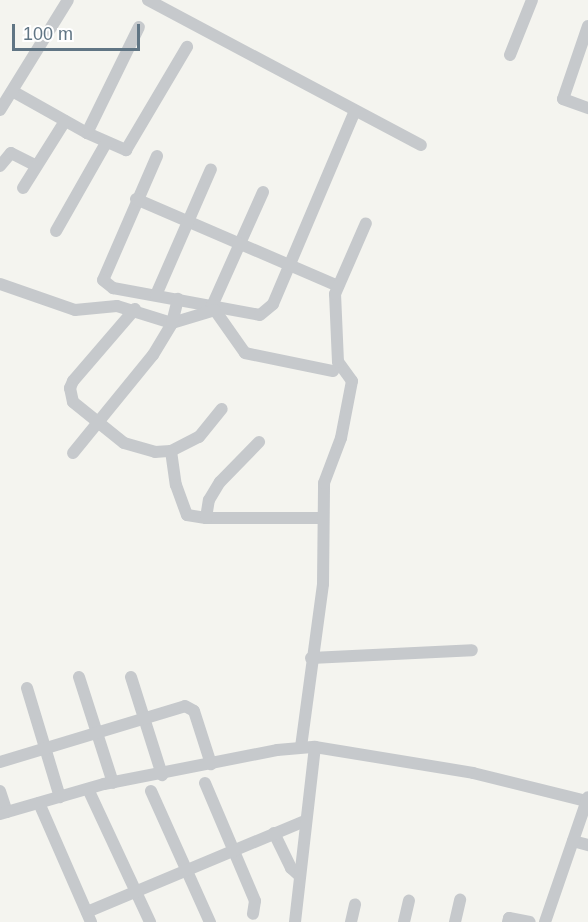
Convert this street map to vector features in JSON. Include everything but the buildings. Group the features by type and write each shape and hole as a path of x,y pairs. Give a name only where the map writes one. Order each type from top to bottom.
{"street":[{"path":"0,110 14,92 68,0"},
{"path":"148,0 421,146"},
{"path":"510,55 531,0"},
{"path":"87,133 139,27"},
{"path":"587,33 563,99 588,108"},
{"path":"14,92 123,151 132,144 187,47"},
{"path":"157,156 136,199 103,280 113,288 178,299 213,308 266,314 290,265 355,111"},
{"path":"23,188 65,121"},
{"path":"56,231 106,143"},
{"path":"0,166 11,153 36,166"},
{"path":"156,296 186,220 212,170"},
{"path":"0,284 75,310 106,305 135,309 172,323 213,308 263,192"},
{"path":"136,199 338,286"},
{"path":"301,747 311,658 323,584 321,518 324,483 341,438 352,381 338,362 334,299 366,223"},
{"path":"73,453 153,356 172,323 178,299"},
{"path":"213,308 245,353 333,371"},
{"path":"135,309 70,388 73,402 97,424 131,446 155,452 171,451 199,437 222,409"},
{"path":"206,518 209,500 220,482 259,442"},
{"path":"171,451 183,509 194,518 321,518"},
{"path":"311,658 472,650"},
{"path":"79,677 113,783"},
{"path":"131,677 162,775"},
{"path":"27,688 60,797"},
{"path":"0,762 45,746 178,707 190,708 211,764"},
{"path":"0,791 3,813 113,783 301,747 315,747 473,773 587,799 545,922"},
{"path":"295,922 315,747"},
{"path":"205,783 236,849 255,901 253,914"},
{"path":"88,789 150,922"},
{"path":"151,791 210,922"},
{"path":"39,803 89,917 137,891 305,821"},
{"path":"274,833 291,868 300,876"},
{"path":"573,841 588,845"},
{"path":"404,922 409,900"},
{"path":"455,922 460,900"},
{"path":"351,922 355,904"},
{"path":"508,922 509,918 530,922"}]}
